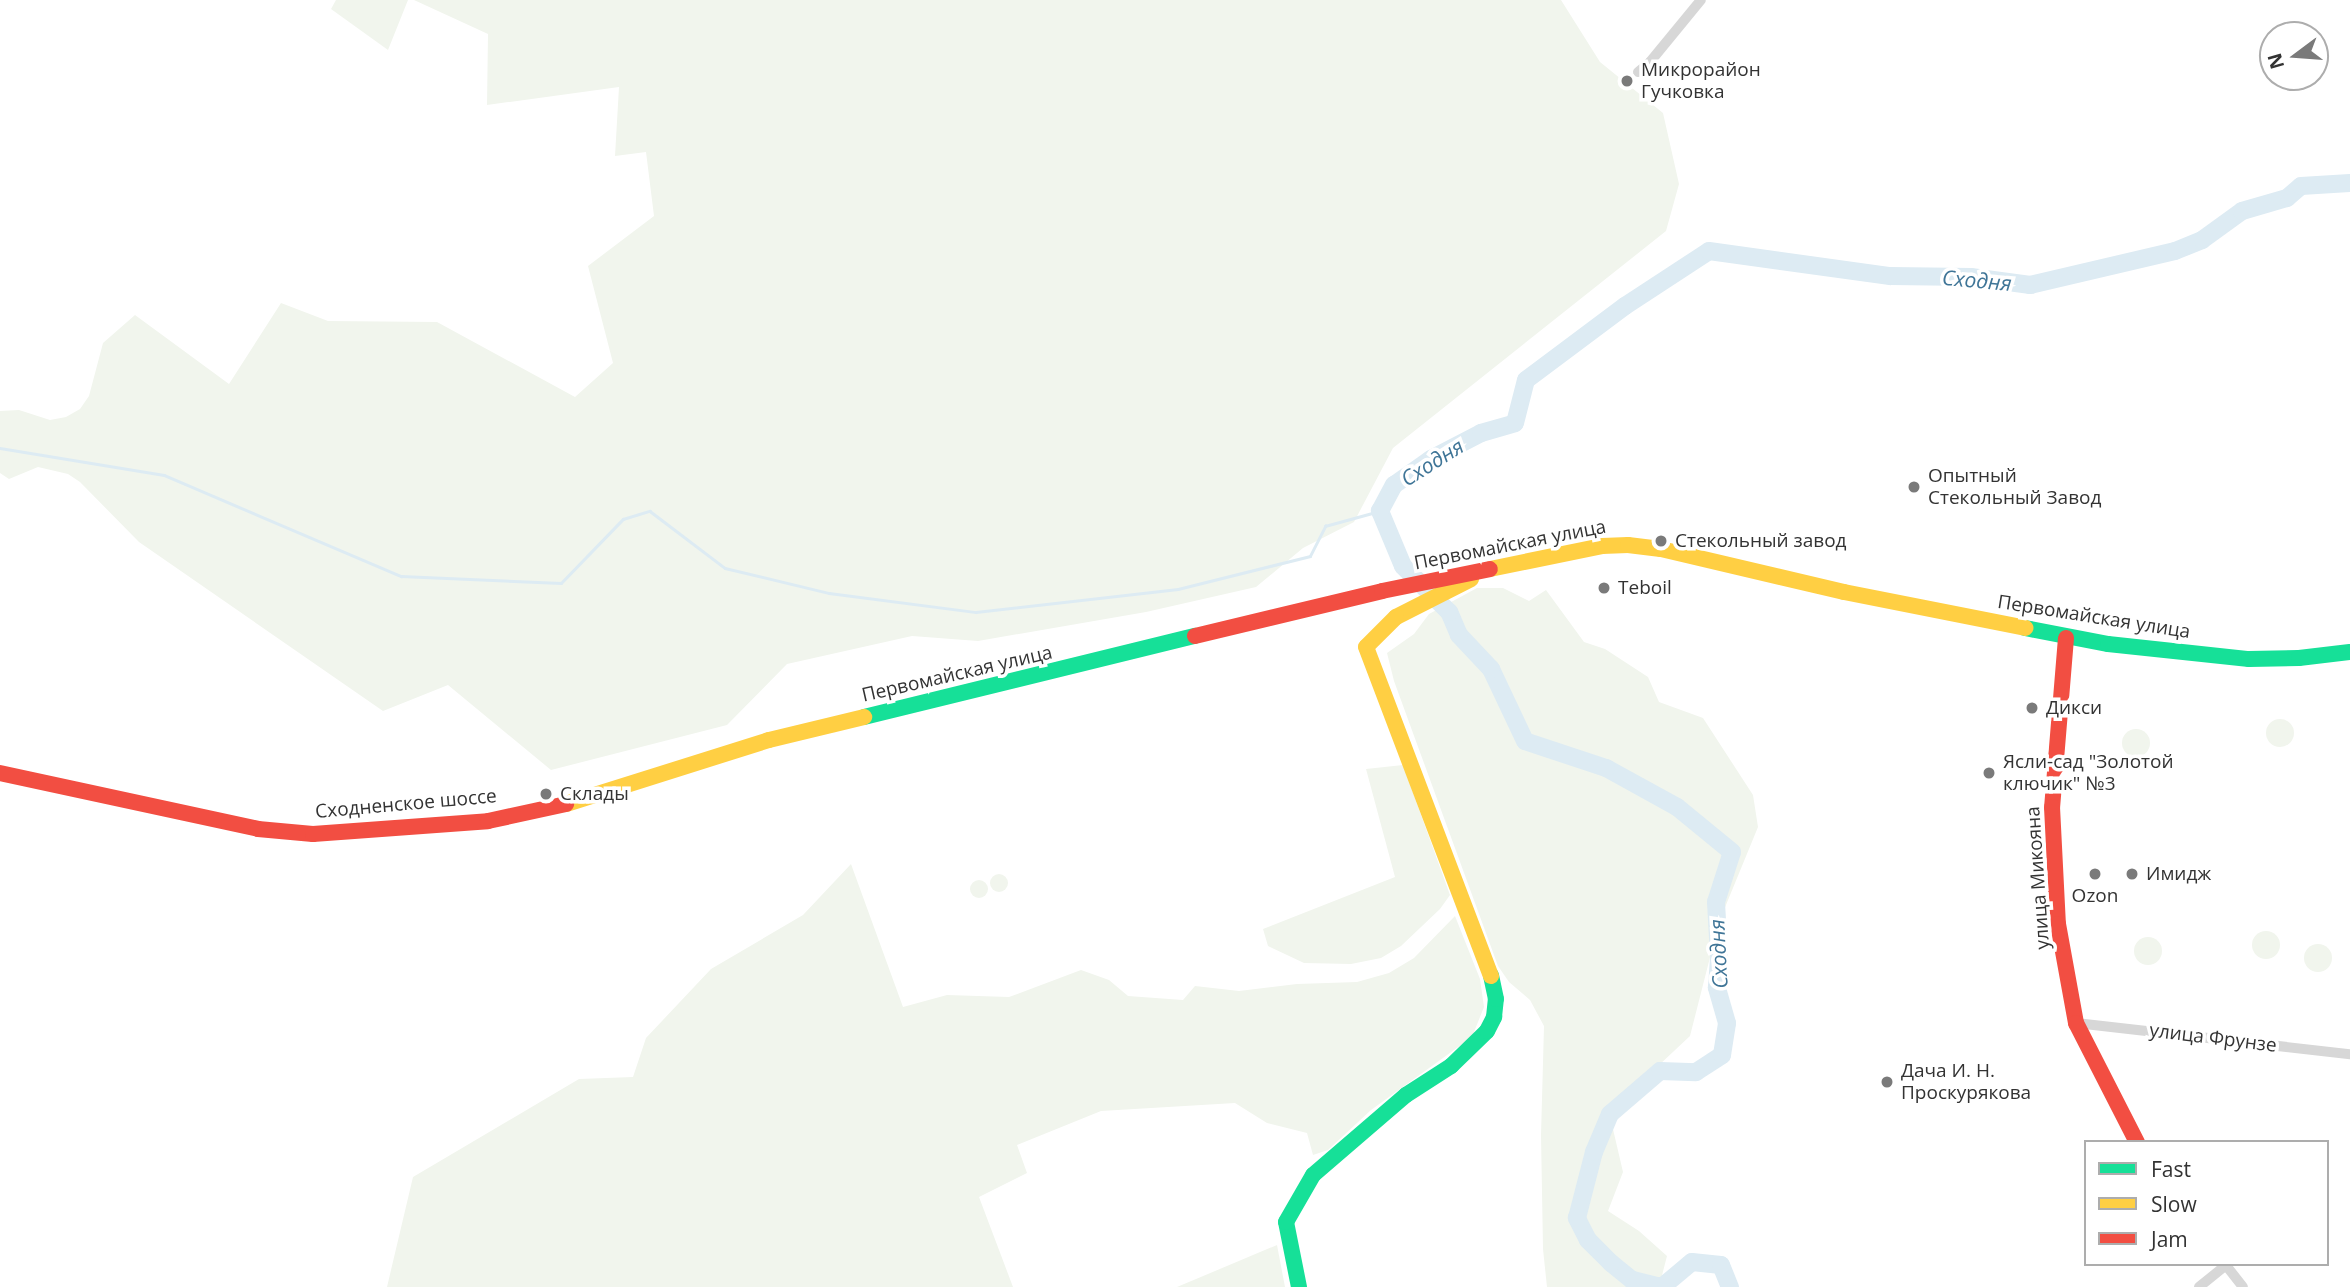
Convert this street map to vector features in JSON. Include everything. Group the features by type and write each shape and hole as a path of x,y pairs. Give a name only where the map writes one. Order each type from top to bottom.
{"main road":[{"name":"Первомайская улица","path":"769,740 1382,592 1449,584 1489,569 1570,551 1602,547 1644,546 2066,638 2249,659 2299,658 2350,652"},
{"path":"1299,1287 1286,1222 1313,1175 1406,1095 1451,1066 1487,1031 1494,1017 1496,999 1489,965 1366,647 1396,617 1421,604 1449,584"},
{"name":"улица Микояна","path":"2066,638 2052,807 2058,924 2076,1023 2136,1140"},
{"name":"Сходненское шоссе","path":"0,773 258,829 313,834 355,833 488,821 548,808 769,740"}],"street":[{"path":"1637,72 1650,62 1701,0"},
{"name":"улица Фрунзе","path":"2076,1023 2350,1054"},
{"path":"2199,1287 2224,1266"},
{"path":"2226,1266 2243,1287"}],"shaded area":[{"path":"336,0 408,0 388,50 331,9"},
{"path":"414,0 1561,0 1600,62 1663,113 1679,184 1666,231 1393,448 1354,522 1303,548 1256,587 1146,612 978,641 912,636 787,664 727,725 551,770 448,685 383,711 139,542 80,482 68,474 38,467 9,479 0,473 0,411 19,410 50,420 66,417 80,409 89,396 103,343 135,315 229,384 281,303 328,321 437,322 575,397 613,363 588,266 654,216 646,152 615,156 619,87 487,105 488,34"},
{"path":"1477,588 1503,588 1529,601 1546,590 1584,642 1605,649 1648,677 1659,702 1703,718 1753,795 1758,827 1719,922 1690,1036 1609,1112 1623,1172 1608,1211 1639,1231 1667,1256 1659,1287 1547,1287 1543,1249 1541,1135 1544,1026 1530,1000 1509,982 1498,966 1394,681 1387,653 1414,634 1429,614"},
{"path":"2280,719 2290,723 2294,733 2290,743 2280,747 2270,743 2266,733 2270,723"},
{"path":"2136,729 2146,733 2150,743 2146,753 2136,757 2126,753 2122,743 2126,733"},
{"path":"1403,765 1450,895 1440,909 1401,946 1381,958 1351,964 1304,963 1268,946 1263,929 1395,877 1366,769"},
{"path":"851,864 903,1007 947,995 1009,997 1081,970 1109,980 1128,996 1183,1000 1195,986 1239,991 1297,984 1357,982 1389,973 1414,958 1455,916 1480,979 1484,1007 1472,1037 1371,1110 1328,1150 1313,1155 1307,1133 1267,1123 1235,1103 1101,1111 1017,1145 1027,1173 979,1197 1013,1287 387,1287 413,1177 579,1079 633,1077 646,1038 711,969 803,915"},
{"path":"999,874 1005,877 1008,883 1005,889 999,892 993,889 990,883 993,877"},
{"path":"979,880 985,883 988,889 985,895 979,898 973,895 970,889 973,883"},
{"path":"2266,931 2276,935 2280,945 2276,955 2266,959 2256,955 2252,945 2256,935"},
{"path":"2148,937 2158,941 2162,951 2158,961 2148,965 2138,961 2134,951 2138,941"},
{"path":"2318,944 2328,948 2332,958 2328,968 2318,972 2308,968 2304,958 2308,948"},
{"path":"1277,1245 1285,1287 1177,1287"}],"waterway":[{"name":"Сходня","path":"1661,1287 1632,1280 1611,1263 1588,1240 1577,1218 1594,1152 1610,1114 1660,1071 1696,1072 1722,1055 1727,1023 1717,987 1719,956 1716,902 1732,852 1677,807 1606,768 1525,741 1491,669 1459,635 1449,612 1403,566 1380,511 1394,485 1431,459 1481,433 1515,423 1526,380 1625,306 1709,251 1890,276 1971,277 2030,285 2175,251 2202,240 2242,211 2287,198 2301,186 2350,183"},
{"path":"0,448 164,475 401,576 561,583 623,519 650,511 725,568 829,593 976,612 1178,589 1310,556 1325,526 1380,511"},
{"name":"Сходня","path":"1662,1287 1692,1262 1721,1265 1730,1287"}],"traffic: fast":[{"path":"2025,628 2108,644 2249,659 2299,658 2350,652"},
{"path":"864,717 1195,636"},
{"path":"1299,1287 1286,1222 1313,1175 1406,1095 1451,1066 1487,1031 1494,1017 1496,999 1491,976"}],"traffic: slow":[{"path":"1490,569 1602,546 1628,545 1661,549 1844,592 2025,628"},
{"path":"1471,579 1396,617 1366,647 1491,976"},
{"path":"566,804 769,740 864,717"}],"traffic: jam":[{"path":"1195,636 1382,591 1490,569"},
{"path":"2066,638 2052,807 2058,924 2076,1023 2136,1140"},
{"path":"0,773 258,829 313,834 488,821 566,804"}],"place":[{"name":"Микрорайон Гучковка","path":"1627,81"},
{"name":"Опытный Стекольный Завод","path":"1914,487"},
{"name":"Стекольный завод","path":"1661,541"},
{"name":"Teboil","path":"1604,588"},
{"name":"Дикси","path":"2032,708"},
{"name":"Ясли-сад \"Золотой ключик\" №3","path":"1989,773"},
{"name":"Склады","path":"546,794"},
{"name":"Ozon","path":"2095,874"},
{"name":"Имидж","path":"2132,874"},
{"name":"Дача И. Н. Проскурякова","path":"1887,1082"}]}
